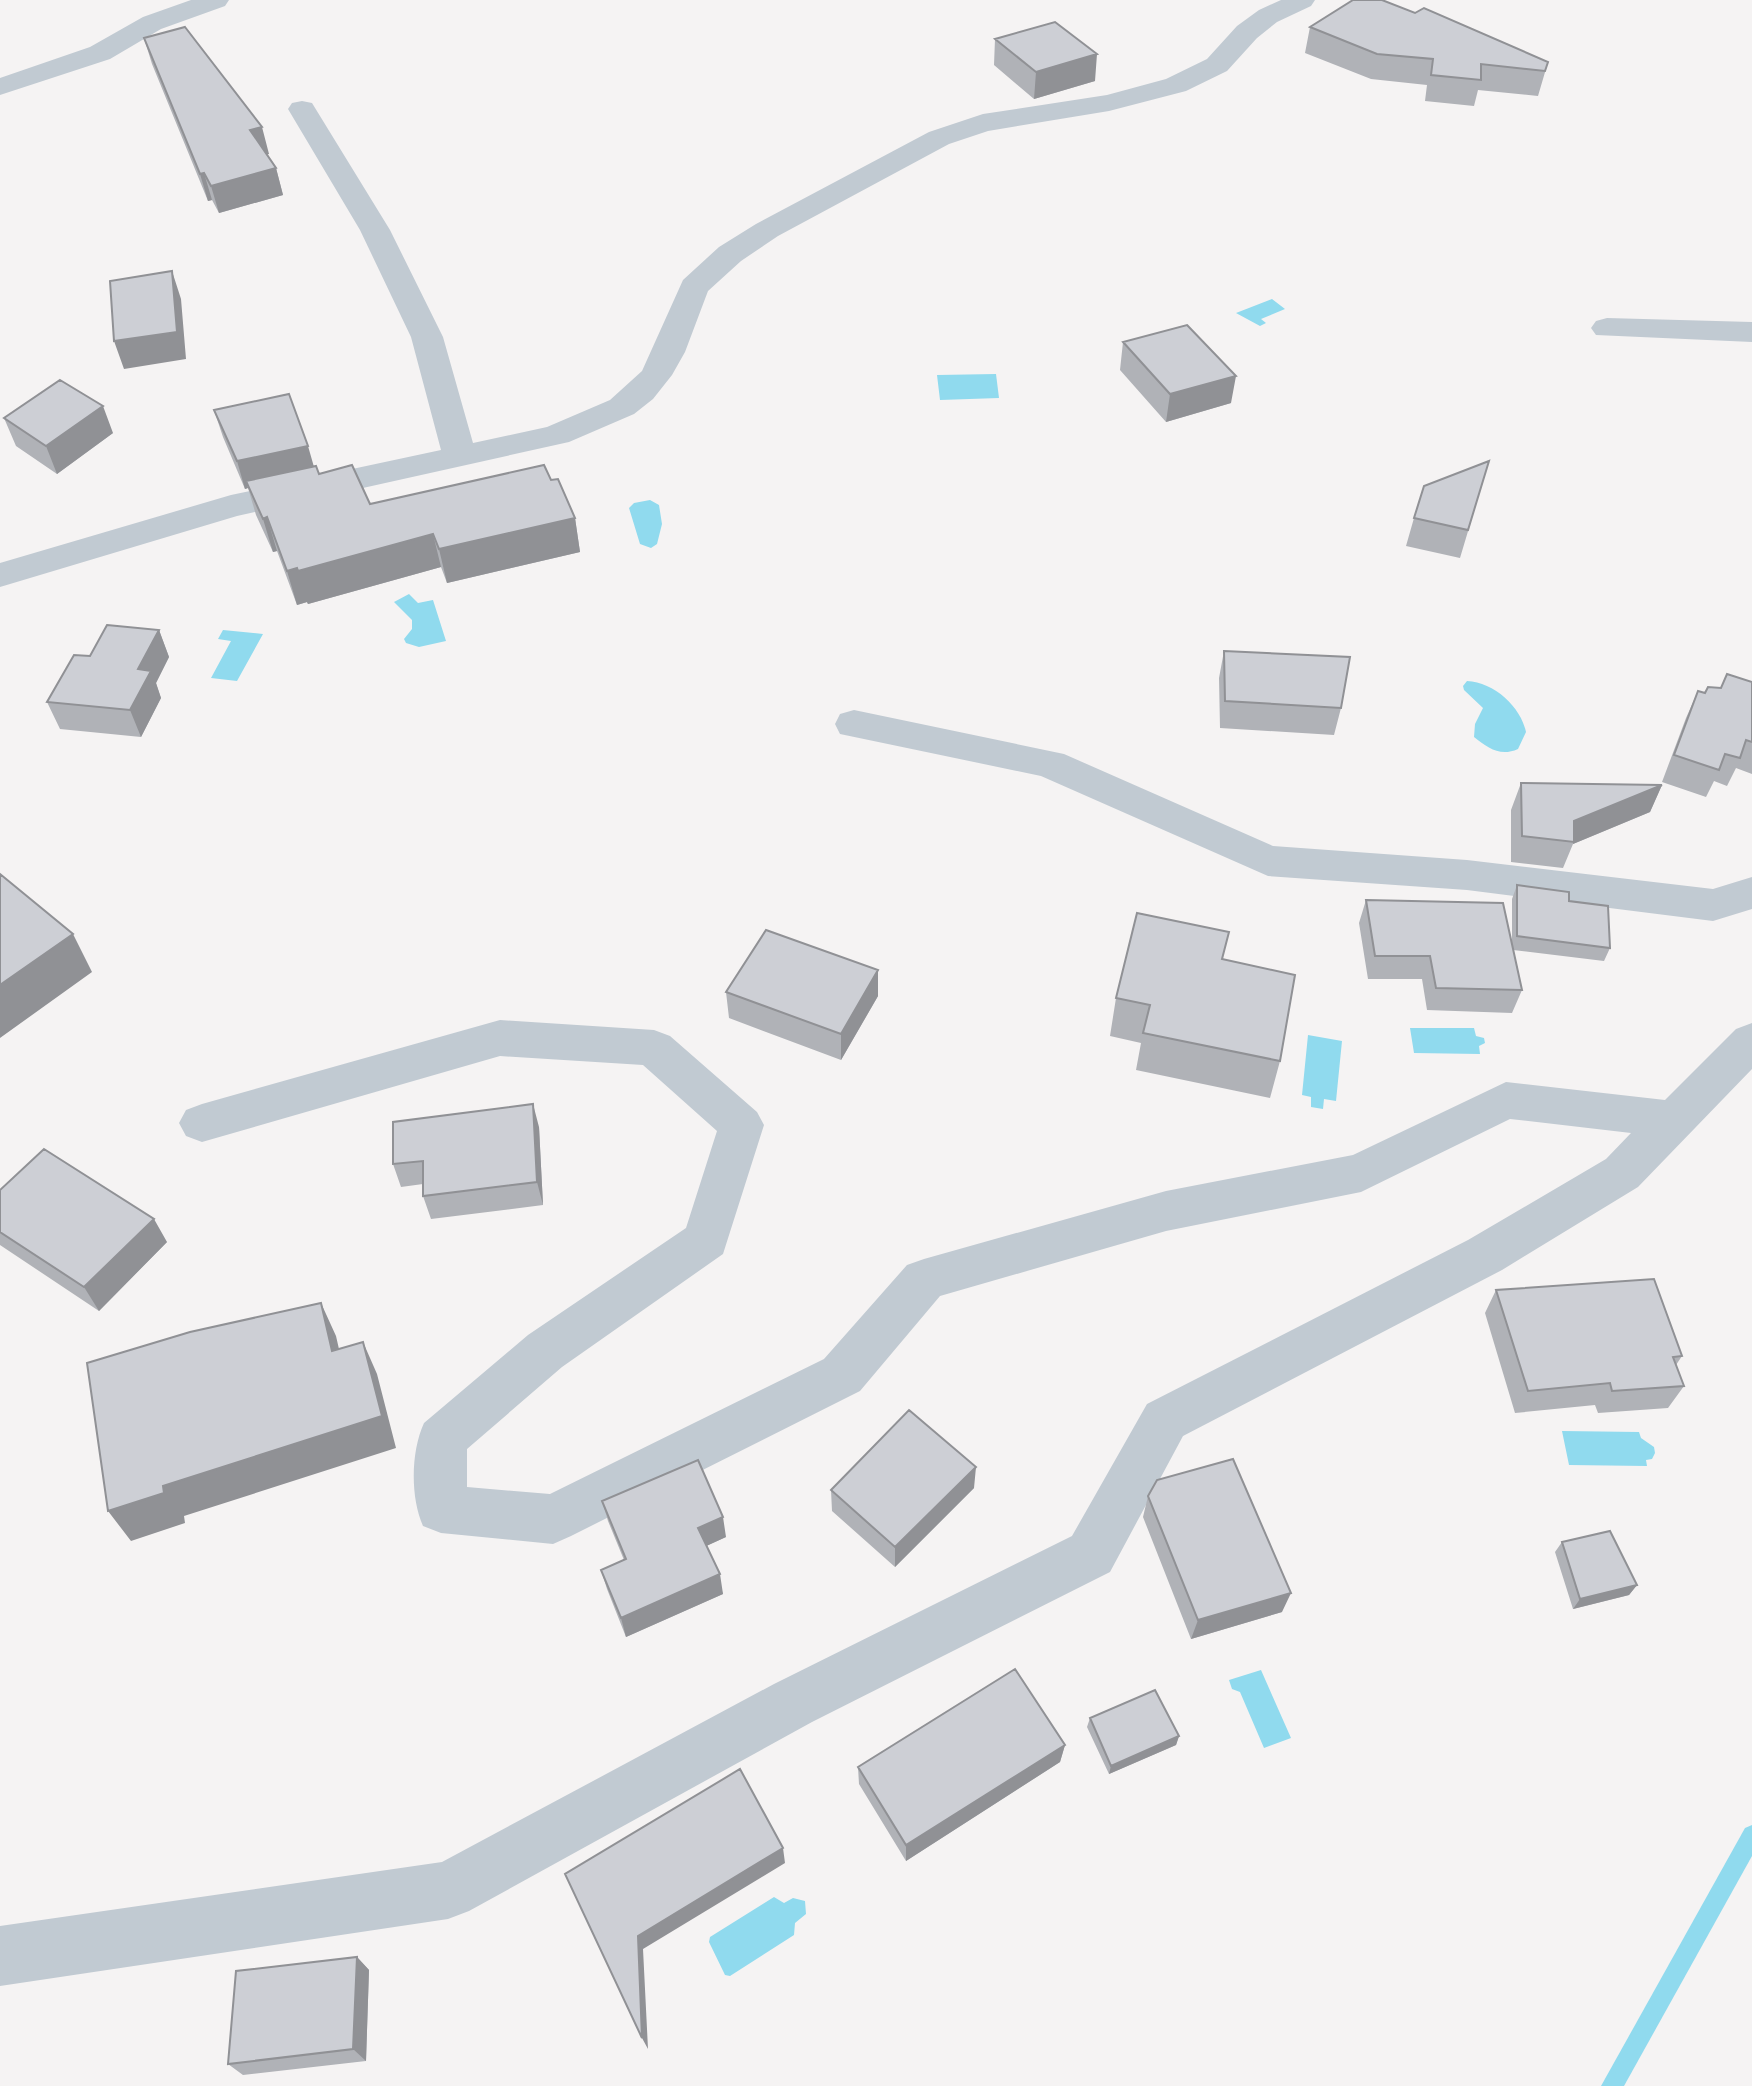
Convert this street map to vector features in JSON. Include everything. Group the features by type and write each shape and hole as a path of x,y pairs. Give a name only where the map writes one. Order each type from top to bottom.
{"street":[{"path":"0,87 100,53 152,23 216,0"},
{"path":"0,575 231,506 557,435 622,407 656,375 669,352 694,287 704,275 730,254 816,202 939,138 983,123 1109,103 1176,85 1217,65 1247,32 1268,16 1302,0"},
{"path":"302,109 375,230 427,337 460,455"},
{"path":"1607,328 1752,332"},
{"path":"854,724 1050,764 1268,861 1467,875 1713,905 1752,893"},
{"path":"202,1123 500,1038 654,1048 741,1125 706,1240 545,1351 442,1439 441,1509 553,1519 842,1375 924,1280 1166,1211 1361,1173 1506,1100 1674,1120"},
{"path":"0,1956 448,1890 793,1703 1091,1554 1165,1420 1485,1255 1622,1173 1752,1041"}],"water":[{"path":"1272,299 1285,309 1261,319 1266,323 1260,326 1236,313"},
{"path":"996,374 999,398 940,400 937,375"},
{"path":"650,500 659,505 662,524 657,544 651,548 640,544 629,508 634,503"},
{"path":"409,594 418,603 433,600 446,641 419,647 406,643 404,639 412,629 412,620 394,602"},
{"path":"223,630 263,634 237,681 211,678 231,641 218,639"},
{"path":"1467,681 1487,686 1512,705 1526,732 1518,749 1500,752 1474,737 1475,724 1483,708 1464,690"},
{"path":"1410,1028 1474,1028 1476,1036 1484,1038 1485,1043 1479,1046 1480,1054 1414,1053"},
{"path":"1308,1035 1342,1041 1336,1101 1324,1099 1323,1109 1311,1107 1311,1097 1302,1095"},
{"path":"1562,1431 1639,1432 1641,1438 1654,1447 1655,1453 1652,1459 1646,1460 1647,1466 1569,1465"},
{"path":"1261,1670 1291,1738 1264,1748 1240,1692 1232,1689 1229,1680"},
{"path":"774,1897 784,1903 793,1898 805,1901 806,1914 795,1923 794,1935 730,1976 725,1975 709,1942 710,1937"}],"building":[{"path":"1353,0 1382,0 1415,13 1424,8 1548,62 1545,71 1481,64 1481,80 1431,75 1433,59 1377,54 1310,27"},
{"path":"1055,22 1097,54 1036,72 995,39"},
{"path":"185,27 262,127 250,130 276,168 211,186 204,173 200,174 144,38"},
{"path":"172,271 177,332 114,341 110,281"},
{"path":"1187,325 1236,376 1170,394 1123,342"},
{"path":"60,380 103,406 46,446 4,418"},
{"path":"289,394 308,446 237,461 214,410"},
{"path":"1489,461 1468,530 1414,518 1424,486"},
{"path":"352,465 370,504 544,465 551,480 558,479 575,518 439,549 433,534 298,571 297,568 287,571 267,517 263,519 246,481 316,466 319,474"},
{"path":"107,625 159,630 138,669 151,671 130,710 47,702 74,655 90,656"},
{"path":"1224,651 1350,657 1341,708 1225,701"},
{"path":"1727,674 1752,682 1752,742 1746,740 1740,758 1725,754 1719,770 1674,755 1698,691 1705,693 1708,687 1721,688"},
{"path":"1521,783 1662,785 1574,821 1574,842 1522,836"},
{"path":"0,874 73,934 0,985"},
{"path":"1517,885 1569,892 1569,901 1608,906 1610,948 1517,936"},
{"path":"1366,900 1503,903 1522,990 1436,988 1430,956 1375,956"},
{"path":"1137,913 1229,932 1222,959 1295,975 1280,1061 1143,1033 1150,1005 1116,998"},
{"path":"766,930 878,970 841,1034 726,992"},
{"path":"533,1104 537,1182 423,1196 423,1161 393,1164 393,1122"},
{"path":"44,1149 154,1219 84,1287 0,1232 0,1190"},
{"path":"1654,1279 1682,1356 1673,1357 1684,1386 1612,1391 1610,1383 1528,1391 1496,1290"},
{"path":"321,1303 332,1351 363,1342 382,1416 163,1486 164,1493 108,1511 87,1363 190,1332"},
{"path":"909,1410 976,1467 895,1547 831,1490"},
{"path":"1233,1459 1291,1593 1198,1620 1148,1496 1157,1480"},
{"path":"698,1460 723,1517 698,1528 720,1574 621,1618 601,1570 626,1559 602,1501"},
{"path":"1610,1531 1637,1585 1580,1599 1562,1542"},
{"path":"1015,1669 1065,1745 906,1845 858,1767"},
{"path":"1155,1690 1179,1736 1111,1766 1090,1718"},
{"path":"740,1769 783,1848 638,1936 642,2038 565,1874"},
{"path":"357,1957 353,2049 228,2064 236,1971"}],"waterway":[{"path":"1612,2086 1752,1835"}]}
